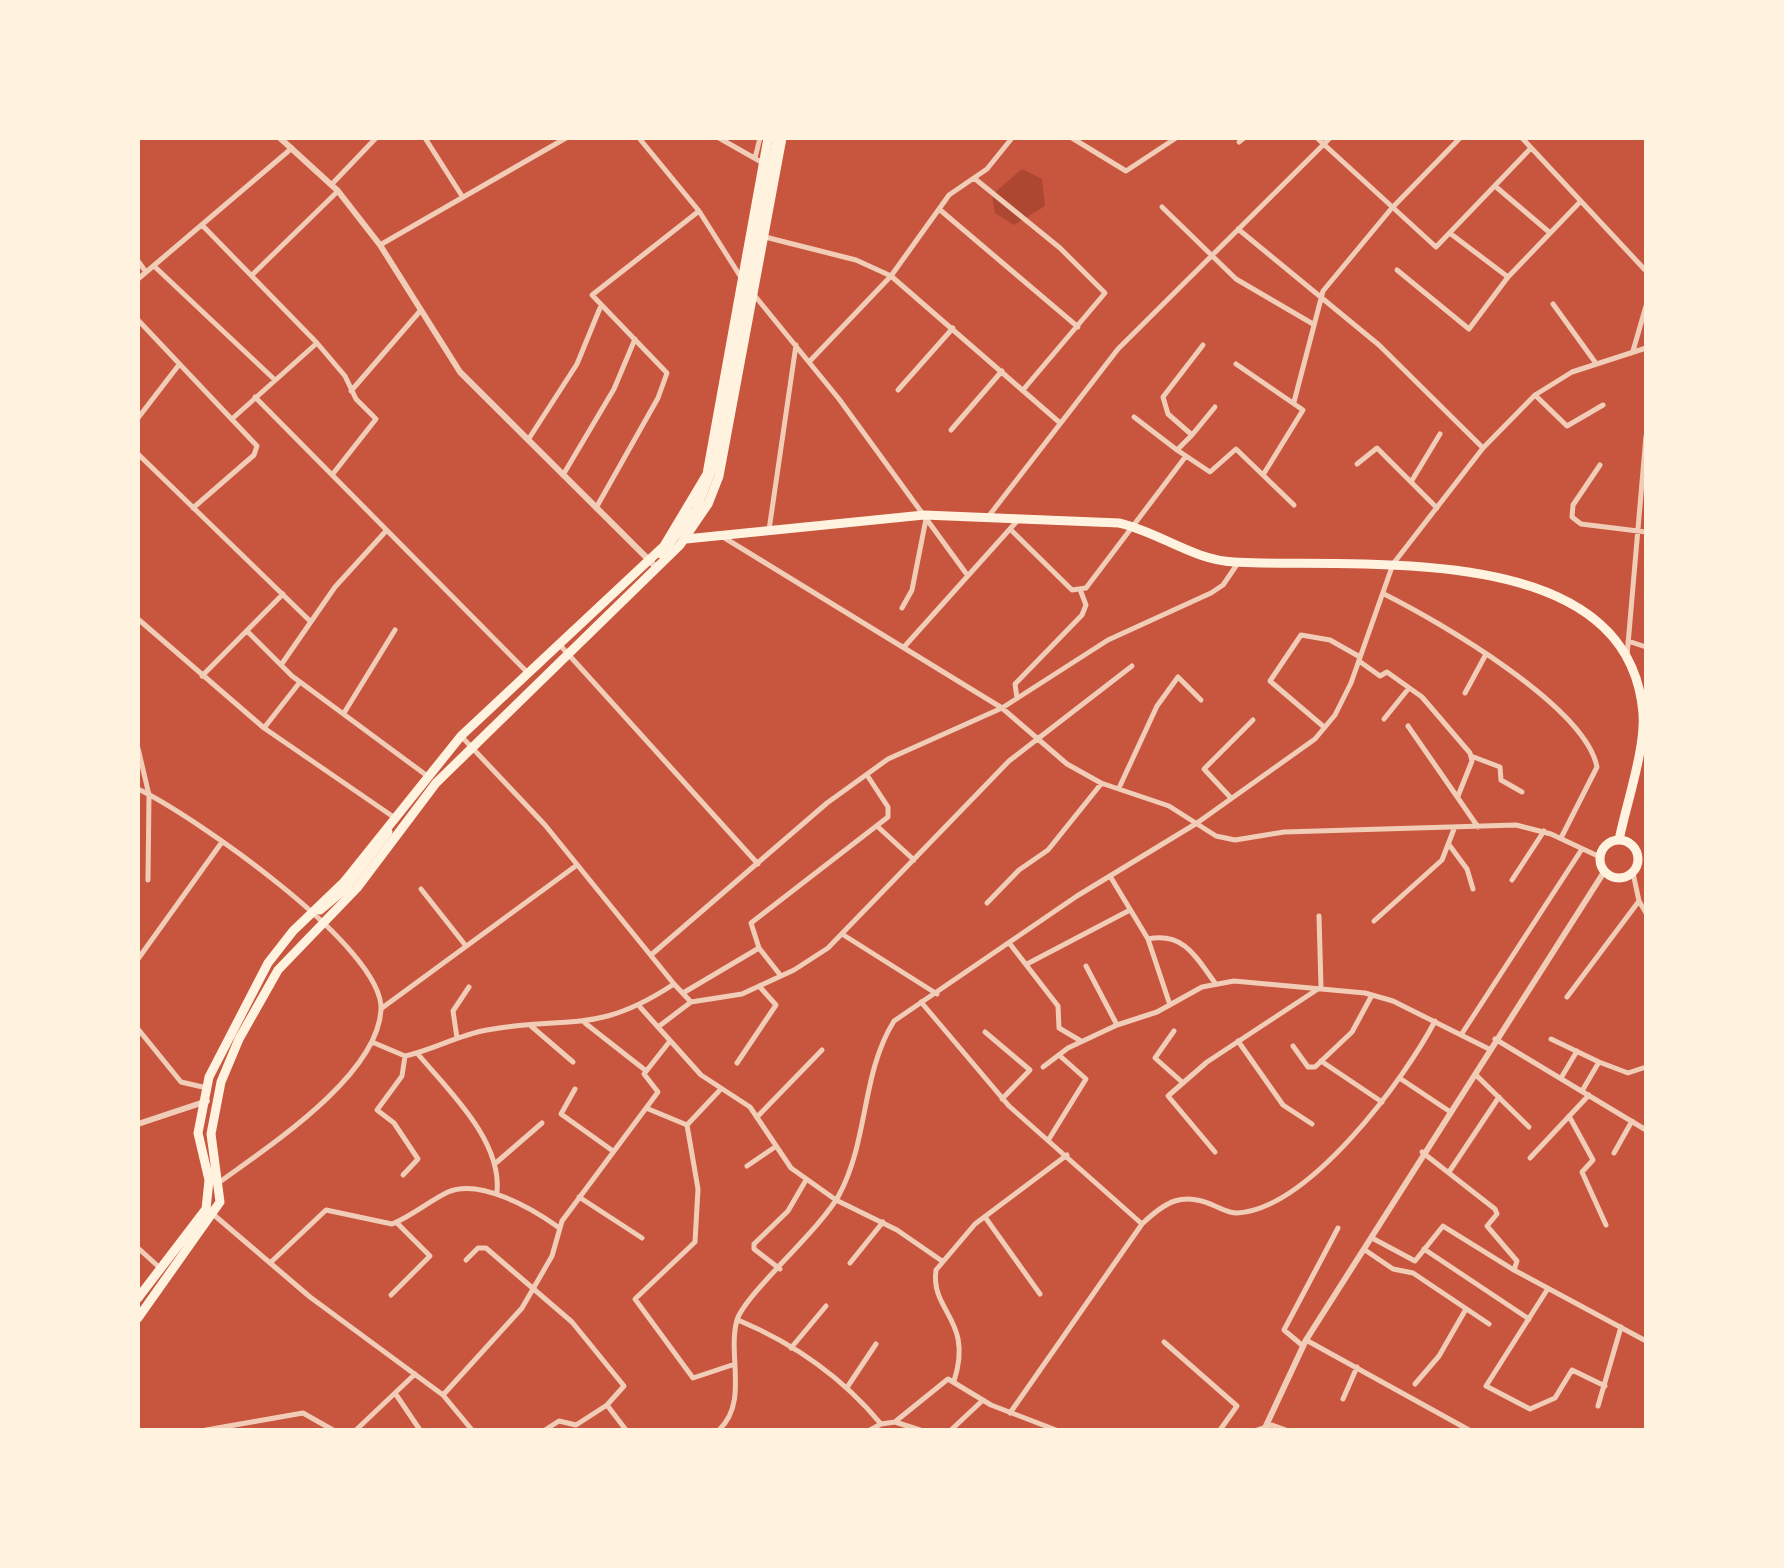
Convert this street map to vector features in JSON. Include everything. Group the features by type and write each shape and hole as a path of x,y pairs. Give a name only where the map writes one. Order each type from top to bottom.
{"main road":[{"path":"138,1301 208,1200 211,1185 202,1128 208,1087 223,1046 274,961 304,924 360,872 425,783 492,709 652,563 707,474 742,278 758,160 768,138"},
{"path":"138,1318 214,1215 220,1182 211,1134 218,1100 238,1040 278,970 324,922 470,746 567,653 696,510 714,464 779,138"},
{"path":"138,1301 206,1209 209,1190 198,1133 207,1088 230,1031 268,963 344,882 461,736 559,644 685,539 719,476 779,138"},
{"path":"668,541 925,517 1132,526 1195,554 1238,562 1432,565 1527,587 1569,602 1596,618 1626,656 1643,693 1644,717 1619,840"},
{"path":"1619,840 1635,848 1643,862 1624,879 1604,872 1600,858 1606,846 1619,840"}],"street":[{"path":"280,138 334,188 380,244 460,372 652,563"},
{"path":"280,138 345,202 465,381 652,563"},
{"path":"252,274 376,138"},
{"path":"425,138 462,196"},
{"path":"380,244 566,138"},
{"path":"639,138 699,211 750,291 810,362 968,576"},
{"path":"718,138 774,168"},
{"path":"758,160 760,138"},
{"path":"810,362 892,276 939,209 1012,138"},
{"path":"1074,138 1126,171 1176,138"},
{"path":"1316,138 1432,246 1449,234 1532,148"},
{"path":"986,519 1118,349 1330,138"},
{"path":"1294,402 1319,299 1391,209 1460,138"},
{"path":"1522,138 1646,271"},
{"path":"138,279 292,148"},
{"path":"974,178 1103,290 1102,299 1024,390"},
{"path":"1495,186 1549,232"},
{"path":"1396,270 1469,329 1508,277 1579,203"},
{"path":"1162,207 1209,258 1251,291 1313,324"},
{"path":"939,209 1078,327"},
{"path":"596,508 658,398 667,373 591,298 595,290 699,211"},
{"path":"202,225 318,343 377,422 332,474"},
{"path":"1238,229 1319,299 1379,344 1483,448"},
{"path":"1449,234 1508,277"},
{"path":"762,236 856,260 892,276 1059,422"},
{"path":"138,261 146,272"},
{"path":"154,266 276,380"},
{"path":"1553,304 1595,362"},
{"path":"1633,352 1646,306"},
{"path":"528,440 577,364 600,308"},
{"path":"351,391 421,310"},
{"path":"138,320 254,441 256,450 193,508"},
{"path":"898,390 953,328"},
{"path":"563,475 614,389 635,339"},
{"path":"233,418 318,343"},
{"path":"769,531 796,345"},
{"path":"1192,435 1168,414 1163,397 1203,345"},
{"path":"720,1430 732,1411 738,1320 836,1200 859,1144 876,1052 894,1021 1297,754 1324,728 1359,659 1392,564 1483,448 1535,395 1595,362 1646,348"},
{"path":"1236,364 1303,412 1263,475"},
{"path":"138,418 178,366"},
{"path":"951,430 1002,371"},
{"path":"1535,395 1567,426 1603,405"},
{"path":"255,397 528,673"},
{"path":"1178,450 1215,407"},
{"path":"1134,417 1210,472 1236,449 1294,505"},
{"path":"1411,482 1440,434"},
{"path":"1626,656 1646,436"},
{"path":"1357,464 1376,448 1437,508"},
{"path":"138,454 310,620"},
{"path":"1081,592 1186,456"},
{"path":"1600,465 1573,505 1572,517 1581,524 1646,532"},
{"path":"902,608 912,590 925,517"},
{"path":"904,646 1018,520"},
{"path":"1010,529 1072,590 1081,592"},
{"path":"281,665 310,620 386,531"},
{"path":"720,536 1002,708 1035,738 1101,784 1170,806 1216,836 1235,840 1284,832 1516,825 1561,838 1600,858"},
{"path":"651,954 867,775 934,736 1002,708 1108,640 1211,592 1223,585 1238,562"},
{"path":"1017,698 1015,684 1082,614 1086,605 1081,592"},
{"path":"1382,593 1451,630 1511,671 1567,717 1597,762 1561,838"},
{"path":"202,676 283,594"},
{"path":"138,619 264,728 395,818"},
{"path":"344,713 395,630"},
{"path":"246,631 300,682 426,775"},
{"path":"1324,728 1270,680 1301,634 1330,640 1409,688 1428,704 1471,756 1500,768 1501,780 1522,792"},
{"path":"1628,641 1646,647"},
{"path":"559,644 758,864"},
{"path":"1465,692 1485,656"},
{"path":"658,1026 691,1002 739,995 781,976 842,934 1035,738 1132,666"},
{"path":"1119,788 1157,706 1176,678 1181,677 1201,700"},
{"path":"264,728 300,682"},
{"path":"1384,719 1409,688"},
{"path":"1231,798 1204,769 1253,720"},
{"path":"1408,726 1478,827"},
{"path":"461,736 577,865 691,1002"},
{"path":"138,748 148,794 148,880"},
{"path":"1458,796 1471,756"},
{"path":"781,976 759,948 751,926 756,915 877,826 890,811 867,775"},
{"path":"987,903 1012,876 1057,842 1101,784"},
{"path":"138,789 222,842 313,911 373,984 382,1008 372,1042 352,1072 316,1108 209,1190"},
{"path":"877,826 914,860"},
{"path":"1374,920 1436,866 1450,846 1454,829"},
{"path":"1512,880 1544,832"},
{"path":"138,959 222,842"},
{"path":"1450,846 1466,869 1473,889"},
{"path":"1461,1035 1583,848"},
{"path":"382,1008 577,865"},
{"path":"1286,1430 1262,1429 1305,1343 1422,1152 1604,872"},
{"path":"1633,874 1638,901 1646,913"},
{"path":"1110,875 1148,939 1170,1005"},
{"path":"421,888 466,946"},
{"path":"1567,997 1638,901"},
{"path":"1027,964 1131,910"},
{"path":"1319,916 1321,987"},
{"path":"842,934 878,961 937,994"},
{"path":"1148,939 1163,936 1181,941 1215,983"},
{"path":"1010,944 1058,1006 1059,1028 1082,1041"},
{"path":"683,993 759,948"},
{"path":"1086,966 1117,1025"},
{"path":"1043,1067 1082,1041 1215,983 1321,987 1372,995 1490,1049"},
{"path":"372,1042 405,1056 457,1038 531,1026 584,1024 640,1006 674,984"},
{"path":"457,1038 453,1011 469,986"},
{"path":"737,1063 776,1005 759,986"},
{"path":"1215,1152 1168,1100 1182,1082 1321,987"},
{"path":"1293,1046 1310,1068 1321,1061 1354,1030 1372,995"},
{"path":"921,1002 1002,1099 1142,1224"},
{"path":"640,1006 719,1090 745,1103 775,1147 806,1180 836,1200 883,1222 942,1261"},
{"path":"1010,1413 1142,1224 1168,1200 1180,1198 1194,1197 1236,1213 1262,1205 1321,1167 1401,1079 1434,1021"},
{"path":"584,1024 645,1070"},
{"path":"531,1026 573,1062"},
{"path":"138,1028 182,1082 207,1088"},
{"path":"1174,1031 1154,1058 1182,1082"},
{"path":"984,1032 1030,1070 1002,1099"},
{"path":"1495,1039 1646,1130"},
{"path":"1550,1039 1628,1073 1646,1068"},
{"path":"443,1395 499,1337 533,1291 552,1256 558,1228 658,1090 644,1078 645,1070 670,1041"},
{"path":"1238,1041 1283,1104 1312,1124"},
{"path":"756,1118 822,1050"},
{"path":"1561,1078 1577,1051"},
{"path":"416,1053 466,1112 496,1162 496,1192"},
{"path":"1049,1140 1086,1079 1058,1054"},
{"path":"403,1175 418,1161 397,1127 377,1110 402,1076 405,1056"},
{"path":"1321,1061 1382,1102"},
{"path":"1582,1091 1599,1062"},
{"path":"1474,1073 1530,1127"},
{"path":"1401,1079 1449,1111"},
{"path":"575,1089 561,1114 613,1150"},
{"path":"686,1126 719,1090"},
{"path":"1530,1158 1590,1095"},
{"path":"1449,1172 1499,1098"},
{"path":"138,1124 204,1101 218,1100"},
{"path":"646,1108 686,1126"},
{"path":"1569,1116 1593,1160 1582,1172 1606,1224"},
{"path":"1614,1153 1632,1121"},
{"path":"496,1162 542,1123"},
{"path":"686,1126 698,1188 696,1240 636,1300 690,1376 695,1378 735,1364"},
{"path":"747,1166 775,1147"},
{"path":"1422,1152 1495,1208 1497,1214 1487,1228 1517,1261 1514,1270"},
{"path":"954,1380 962,1348 937,1288 936,1270 985,1217 1068,1155"},
{"path":"780,1270 754,1249 754,1244 788,1212 806,1180"},
{"path":"396,1223 450,1191 496,1192 524,1203 558,1228"},
{"path":"579,1197 642,1238"},
{"path":"270,1263 326,1210 396,1223 430,1256 391,1295"},
{"path":"214,1215 270,1263 443,1395 472,1430"},
{"path":"985,1217 1040,1294"},
{"path":"850,1263 883,1222"},
{"path":"1372,1238 1413,1260 1443,1226 1547,1290 1590,1307 1646,1341"},
{"path":"1338,1228 1284,1330 1469,1430"},
{"path":"466,1260 484,1246 586,1336 623,1383 622,1392 576,1426 559,1422 545,1430"},
{"path":"138,1248 160,1268"},
{"path":"1424,1249 1529,1319"},
{"path":"1364,1250 1393,1269 1408,1270 1489,1324"},
{"path":"1547,1290 1486,1386 1530,1409 1555,1398 1572,1370 1605,1386"},
{"path":"791,1348 826,1306"},
{"path":"1415,1384 1444,1348 1466,1309"},
{"path":"738,1320 791,1348 848,1386 881,1424"},
{"path":"1598,1406 1621,1326"},
{"path":"1164,1342 1237,1406 1220,1430"},
{"path":"848,1386 864,1368 876,1344"},
{"path":"1343,1399 1358,1367"},
{"path":"356,1430 397,1396 415,1373"},
{"path":"895,1422 945,1381 954,1380 983,1400 1056,1430"},
{"path":"397,1396 420,1430"},
{"path":"951,1430 983,1400"},
{"path":"607,1405 626,1430"},
{"path":"206,1430 303,1413 334,1430"},
{"path":"870,1430 895,1422 920,1430"}],"shaded area":[{"path":"1022,169 1042,179 1045,206 1014,225 995,213 992,195"}]}
